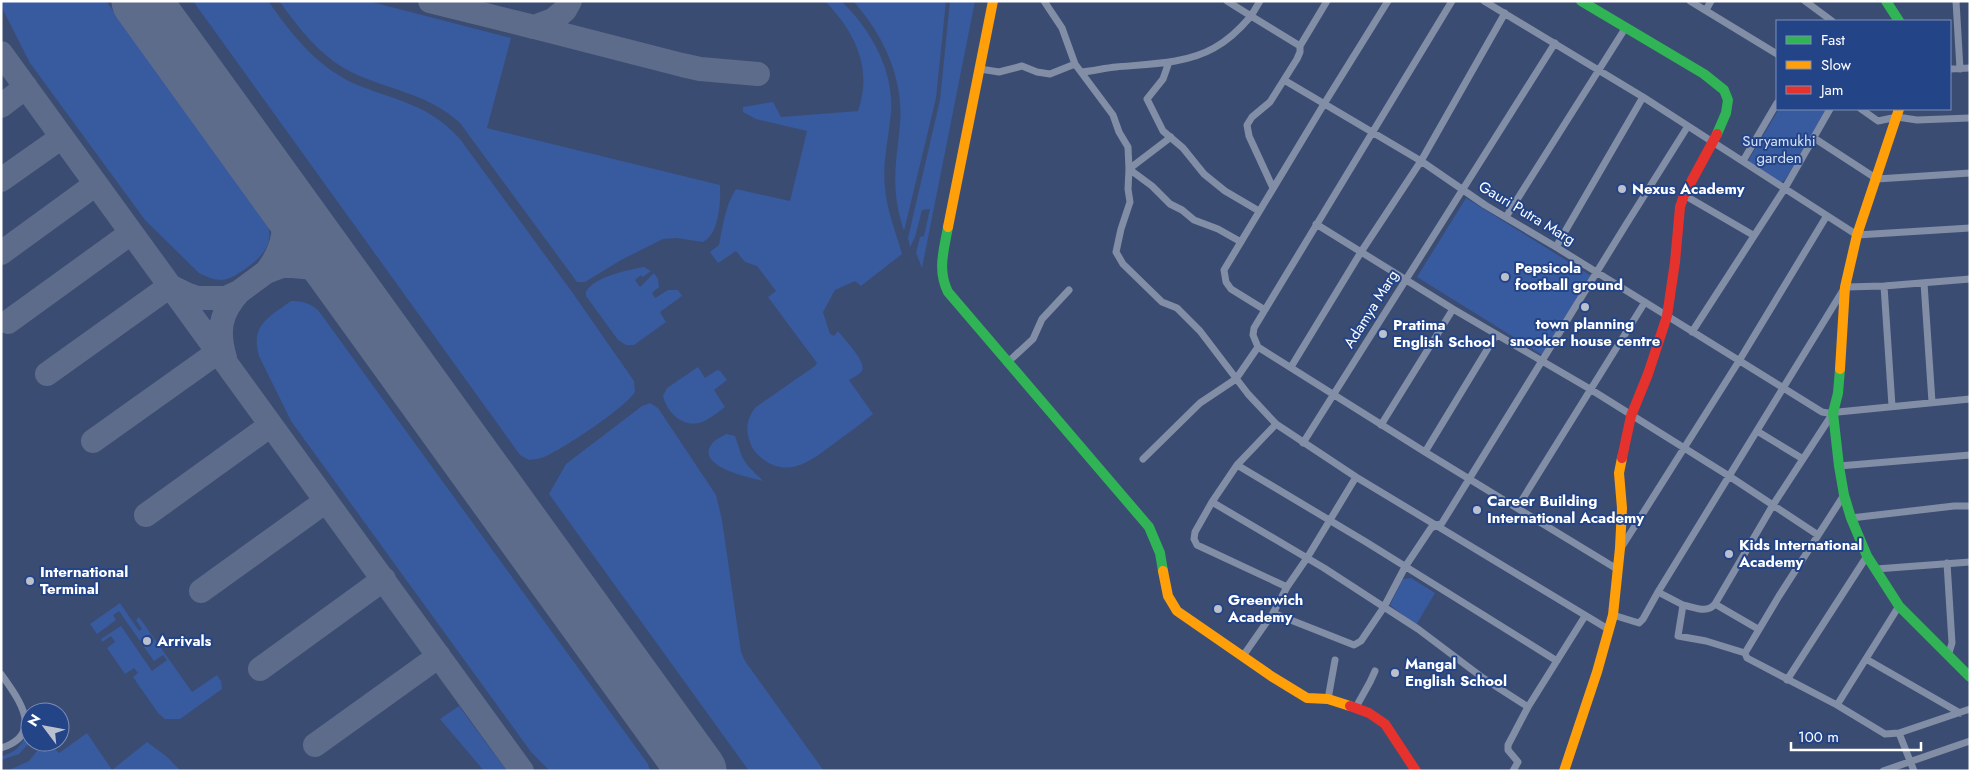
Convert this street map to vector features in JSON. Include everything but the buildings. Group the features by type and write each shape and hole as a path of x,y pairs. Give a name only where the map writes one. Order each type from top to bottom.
{"main road":[{"path":"993,1 945,236 941,270 943,282 948,292 1149,527 1160,554 1164,587 1168,600 1177,611 1307,698 1328,699 1356,706 1369,713 1385,724 1416,771"},
{"path":"1564,771 1597,672 1613,614 1622,508 1619,473 1631,416 1648,374 1667,316 1675,262 1677,219 1684,195 1714,142 1728,105 1724,90 1704,74 1581,1"},
{"path":"1886,1 1898,20"},
{"path":"1898,113 1857,235 1845,287 1838,393 1833,412 1839,466 1844,495 1851,518 1867,556 1899,606 1970,677"}],"street":[{"path":"1044,1 1062,28 1076,64 1113,115 1119,132 1128,148 1128,189 1130,202 1116,252 1123,264 1162,302 1177,308 1196,327 1213,346 1236,379 1276,424 1356,477 1608,629"},
{"path":"1228,1 1300,46"},
{"path":"1082,72 1169,62 1212,50 1239,31 1260,1"},
{"path":"1273,188 1249,136 1247,125 1252,117 1270,102 1297,59 1300,46 1328,1"},
{"path":"1265,310 1231,289 1226,282 1224,270 1388,1"},
{"path":"1452,1 1254,328 1253,335 1258,347 1617,569"},
{"path":"1484,1 1555,42 1643,97 1785,188 1826,218 1857,235 1970,228"},
{"path":"1690,1 1776,53"},
{"path":"1706,10 1711,1"},
{"path":"1806,1 1831,20"},
{"path":"1956,1 1960,69"},
{"path":"1290,367 1420,161 1505,14"},
{"path":"1506,217 1626,28"},
{"name":"Adamya Marg","path":"1303,443 1555,42"},
{"path":"1169,62 1163,79 1147,99 1163,131 1171,137 1213,182 1259,211"},
{"path":"980,69 999,72 1022,66 1037,72 1050,74 1076,64"},
{"path":"1951,69 1970,68"},
{"name":"Gauri Putra Marg","path":"1284,80 1420,161 1506,217 1556,246 1822,412 1833,412"},
{"path":"1556,246 1643,97"},
{"path":"1743,161 1776,105"},
{"path":"1692,332 1785,188 1829,110"},
{"path":"1862,110 1878,121 1898,113 1917,120 1970,118"},
{"path":"1273,613 1354,645 1361,641 1384,607 1405,567 1431,528 1437,527 1442,523 1470,479 1688,126"},
{"path":"1129,169 1171,137"},
{"path":"1814,138 1877,179 1970,173"},
{"path":"1129,169 1152,186 1170,204 1182,210 1194,220 1218,229 1241,242"},
{"path":"1684,195 1753,235"},
{"path":"1620,548 1739,361 1826,218"},
{"path":"1316,224 1453,309 1590,389 1729,476 1818,535"},
{"path":"1613,614 1639,623 1845,287 1970,279"},
{"path":"1924,283 1932,402"},
{"path":"1884,286 1892,406"},
{"path":"1008,363 1033,339 1042,318 1069,290"},
{"path":"1517,508 1645,302"},
{"path":"1381,424 1453,309"},
{"path":"1425,452 1496,334"},
{"path":"1143,459 1200,403 1236,379 1258,347"},
{"path":"1658,592 1684,605 1706,610 1715,604 1773,505 1833,412 1970,399"},
{"path":"1276,424 1237,465 1212,502 1195,532 1194,538 1197,545 1287,587"},
{"path":"1757,431 1802,459"},
{"path":"1839,466 1970,455"},
{"path":"1237,465 1557,661"},
{"path":"1243,656 1273,613 1287,587 1307,558 1356,477"},
{"path":"1745,653 1758,629 1844,495"},
{"path":"1212,502 1307,558 1384,607 1483,678 1528,707"},
{"path":"1851,518 1954,506 1970,506"},
{"path":"1787,680 1867,556"},
{"path":"1876,570 1970,562"},
{"path":"1947,563 1952,643 1948,656"},
{"path":"1715,604 1758,629"},
{"path":"1684,605 1678,636 1706,640 1745,653 1747,658 1837,705 1885,734 1899,733 1970,709"},
{"path":"1837,705 1899,606"},
{"path":"1513,771 1518,762 1508,750 1508,745 1528,707 1585,616"},
{"path":"1866,659 1960,713"},
{"path":"1328,699 1334,660"},
{"path":"1356,706 1375,671"},
{"path":"1,674 19,698 27,720 19,737 9,745 1,748"},
{"path":"1899,733 1914,771"},
{"path":"1883,771 1970,741"}],"green space":[{"path":"1,1 106,1 268,225 269,240 267,246 255,261 231,277 222,280 210,278 199,273 145,220 30,63 1,6"},
{"path":"193,1 268,1 297,39 331,70 360,86 413,105 448,127 460,139 572,292 634,381 635,392 629,399 579,437 553,453 542,458 529,460 520,455"},
{"path":"279,1 368,1 511,38 487,128 720,185 718,217 713,232 703,242 677,238 663,239 621,260 585,282 577,282 460,123 448,113 421,98 363,77 338,65 310,40"},
{"path":"825,1 841,1 862,24 878,52 889,81 891,112 884,179 886,197 902,254 861,286 855,281 835,290 823,312 830,334 834,336 838,331 861,362 862,371 849,380 873,414 811,460 793,467 783,467 764,460 754,450 748,437 749,419 756,407 817,363 768,297 776,291 757,266 745,262 736,251 718,263 710,252 719,245 727,209 736,189 790,201 807,131 756,119 743,112 743,107 773,102 781,117 858,111 862,95 862,65 853,38 836,13"},
{"path":"853,1 946,1 936,98 904,231 897,202 895,177 900,124 899,90 895,74 882,43 874,28"},
{"path":"950,1 975,1 922,268 916,253 920,237 924,236 930,209 922,210 915,237 910,247 908,238 940,100"},
{"name":"Suryamukhi garden","path":"1778,110 1826,110 1785,180 1780,183 1750,164 1749,159"},
{"name":"Pepsicola football ground","path":"1466,198 1593,277 1544,356 1417,277"},
{"path":"644,267 651,271 635,280 640,287 654,273 658,279 659,287 652,293 655,298 668,290 678,290 682,296 660,312 666,322 634,345 626,345 618,340 586,296 586,292 603,278"},
{"path":"291,301 306,303 318,310 648,764 650,771 550,771 531,752 291,421 259,356 257,337 263,323"},
{"path":"698,367 705,378 717,370 727,380 714,390 725,407 705,421 695,424 683,421 672,414 663,396 667,388"},
{"path":"650,403 658,408 716,495 722,520 741,652 745,661 824,771 749,771 549,494 566,464 642,406"},
{"path":"726,434 735,436 742,457 763,481 727,470 711,459 708,453 711,445"},
{"path":"1411,578 1435,593 1416,625 1390,605 1403,579"},
{"path":"120,603 139,631 142,629 136,620 139,617 192,692 217,675 221,681 222,689 180,719 165,719 158,713 133,677 138,673 134,668 125,674 107,648 115,642 111,636 102,642 101,639 121,626 152,671 167,660 163,655 154,661 144,647 154,640 150,634 140,641 119,611 113,615 116,620 97,634 90,624"},
{"path":"459,706 507,771 484,771 440,719"},
{"path":"87,733 112,770 147,742 166,756 181,771 7,771 29,761 36,752 70,752 70,745"},
{"path":"20,745 21,752 19,754 1,760 1,756 13,752"}],"taxiway":[{"path":"430,1 534,27 553,20 565,10 570,1"},
{"path":"534,27 700,69 758,74"},
{"path":"1,53 522,771"},
{"path":"1,106 26,87"},
{"path":"1,180 62,137"},
{"path":"1,253 96,184"},
{"path":"266,272 278,253 284,233 284,212 278,191"},
{"path":"8,322 131,233"},
{"path":"47,374 170,286 197,298 226,298 239,292 266,272 282,266 314,268 346,285"},
{"path":"225,358 221,339 222,323 228,307 239,292"},
{"path":"93,441 218,352"},
{"path":"146,515 271,425"},
{"path":"201,591 326,501"},
{"path":"260,669 384,579"},
{"path":"315,745 439,656"},
{"path":"668,731 672,753 671,771"}],"runway":[{"path":"141,1 697,771"}],"traffic: fast":[{"path":"1581,1 1704,74 1724,90 1728,100 1726,113 1717,134"},
{"path":"1886,1 1898,20"},
{"path":"948,227 942,268 948,292 1149,527 1160,553 1163,571"},
{"path":"1840,369 1838,393 1833,413 1839,466 1844,495 1851,518 1867,556 1899,606 1970,677"}],"traffic: slow":[{"path":"948,227 993,1"},
{"path":"1840,369 1845,287 1857,235 1899,110"},
{"path":"1564,771 1597,672 1613,615 1620,548 1622,508 1619,473 1622,458"},
{"path":"1163,571 1168,596 1177,611 1271,676 1307,698 1328,699 1350,706"}],"traffic: jam":[{"path":"1622,458 1631,416 1648,374 1667,316 1675,262 1680,207 1684,195 1717,134"},
{"path":"1350,706 1369,713 1385,724 1416,771"}],"place":[{"name":"Nexus Academy","path":"1622,189"},
{"name":"Pepsicola football ground","path":"1505,277"},
{"name":"town planning snooker house centre","path":"1585,307"},
{"name":"Pratima English School","path":"1383,334"},
{"name":"Career Building International Academy","path":"1477,510"},
{"name":"Kids International Academy","path":"1729,554"},
{"name":"International Terminal","path":"30,581"},
{"name":"Greenwich Academy","path":"1218,609"},
{"name":"Arrivals","path":"147,641"},
{"name":"Mangal English School","path":"1395,673"}]}
